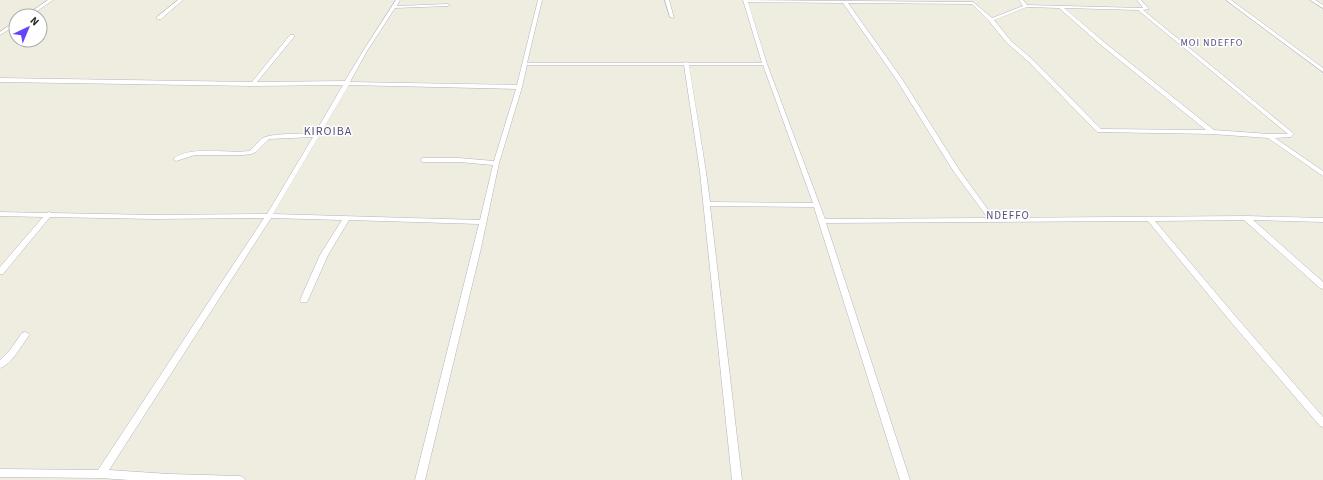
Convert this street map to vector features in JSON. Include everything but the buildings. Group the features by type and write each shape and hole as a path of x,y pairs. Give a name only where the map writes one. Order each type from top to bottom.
{"street":[{"path":"39,8 51,0"},
{"path":"159,18 180,0"},
{"path":"101,474 269,216 348,83 383,20 398,0"},
{"path":"420,480 496,163 519,87 540,0"},
{"path":"667,0 672,17"},
{"path":"1021,0 1026,6"},
{"path":"991,20 1026,6 1147,9 1138,0"},
{"path":"1228,0 1323,70"},
{"path":"1312,0 1323,7"},
{"path":"904,480 817,205 765,64 745,1 973,3 991,20 1009,42 1031,60 1099,131 1212,132 1269,136 1289,136 1291,134 1140,10"},
{"path":"844,1 899,79 957,172 992,219"},
{"path":"393,7 448,5"},
{"path":"1060,7 1103,44 1212,132"},
{"path":"253,84 292,36"},
{"path":"686,63 707,204 737,480"},
{"path":"525,64 765,64"},
{"path":"0,80 253,84 348,83 519,87"},
{"path":"176,158 191,154 243,153 252,151 266,137 270,136 316,135"},
{"path":"1269,136 1323,174"},
{"path":"423,160 459,160 496,163"},
{"path":"707,204 817,205"},
{"path":"0,214 155,217 269,216 483,222"},
{"path":"0,272 49,214"},
{"path":"304,300 324,255 347,218"},
{"path":"822,221 992,219 1151,220 1246,218 1323,220"},
{"path":"1246,218 1323,286"},
{"path":"1151,220 1234,320 1323,423"},
{"path":"0,365 14,352 25,335"},
{"path":"0,473 101,474 168,479 240,480"}],"district":[{"name":"MOI NDEFFO","path":"1212,43"},
{"name":"KIROIBA","path":"328,131"},
{"name":"NDEFFO","path":"1008,215"}]}
